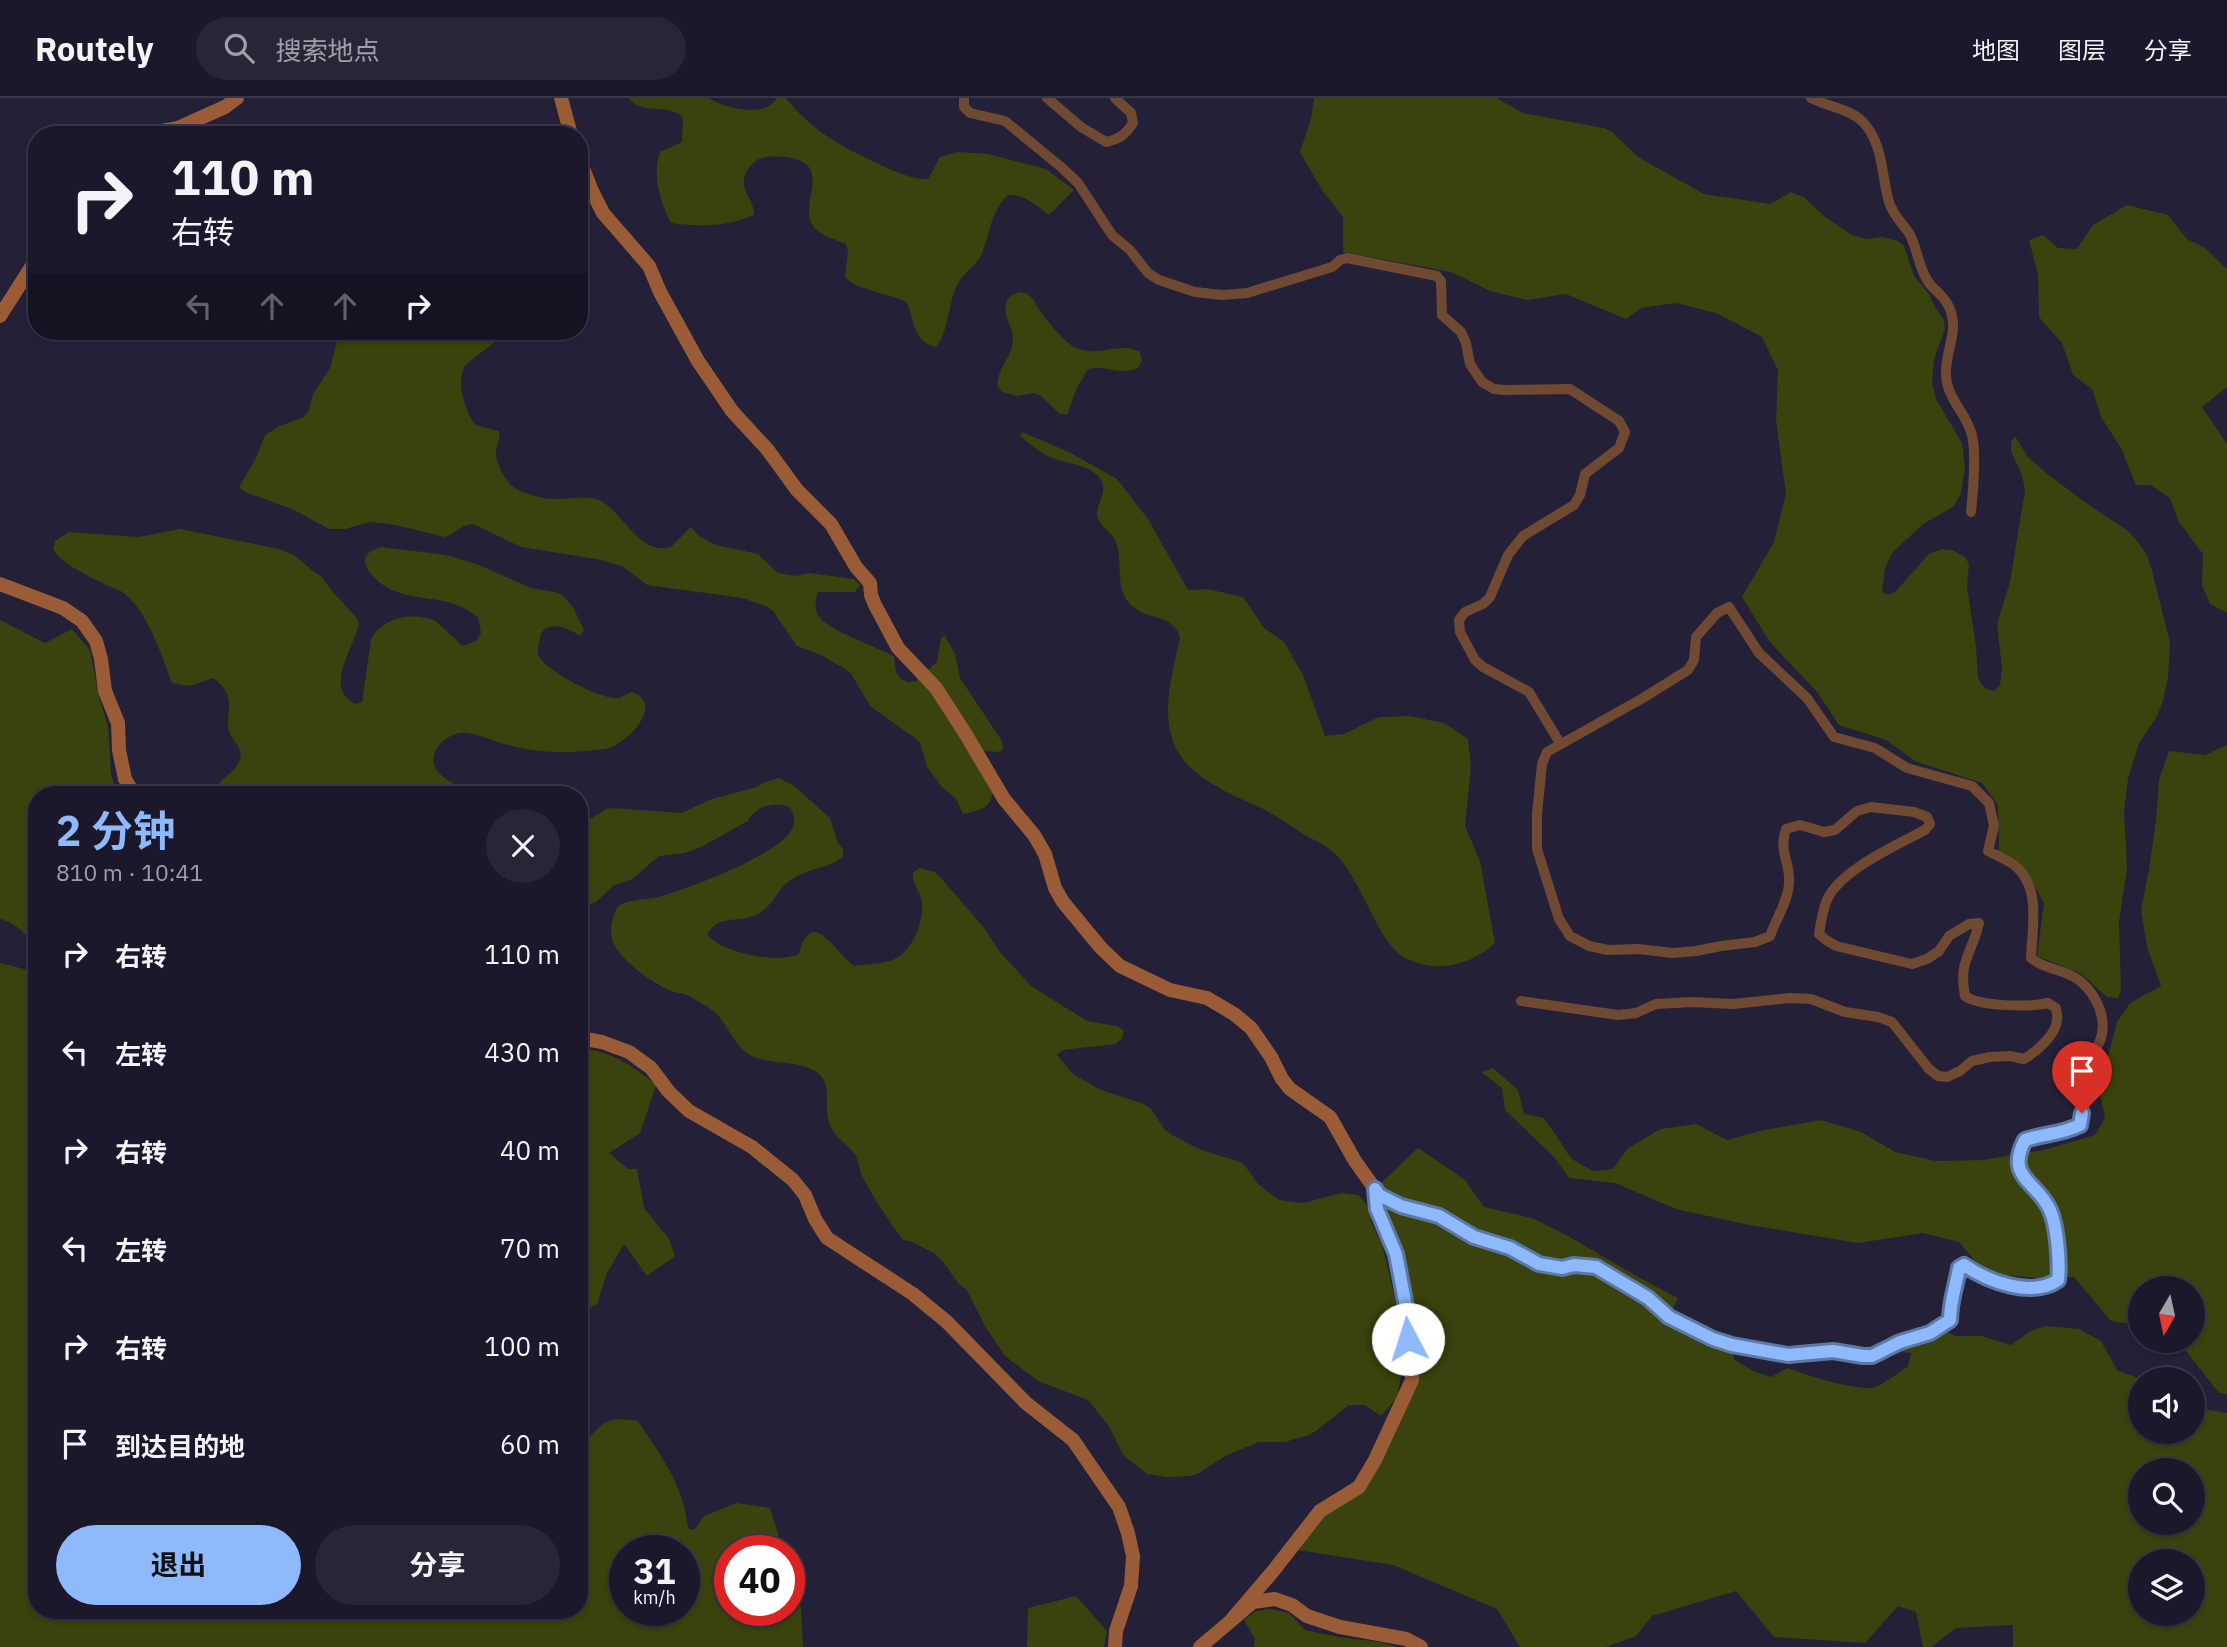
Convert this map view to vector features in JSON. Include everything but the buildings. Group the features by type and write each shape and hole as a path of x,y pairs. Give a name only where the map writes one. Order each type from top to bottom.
{"street":[{"path":"182,126 225,107 237,98"},
{"path":"561,98 569,126"},
{"path":"964,98 964,107 970,113 1005,121 1061,167 1078,183 1112,234 1130,250 1148,273 1159,280 1195,292 1222,295 1247,293 1332,267 1347,258 1437,276 1441,282 1442,315 1461,332 1470,364 1482,382 1494,389 1505,390 1570,389 1619,421 1625,432 1624,440 1619,448 1585,474 1580,495 1574,505 1523,536 1508,555 1490,597 1483,604 1465,612 1460,620 1460,632 1475,660 1529,692 1560,743"},
{"path":"1047,98 1080,127 1106,142 1124,135 1133,123 1131,113 1115,98"},
{"path":"1811,98 1854,115 1871,133 1877,145 1889,202 1909,234 1928,282 1951,311 1954,334 1945,373 1948,391 1971,430 1974,444 1971,512"},
{"path":"588,181 603,213 649,266 660,292 698,361 732,411 767,449 797,490 831,524 856,566 870,583 875,605 898,648 936,688 1004,799 1034,835 1045,854 1055,888 1063,902 1101,948 1120,966 1170,990 1207,998 1251,1028 1290,1089 1330,1117 1355,1161 1379,1195 1401,1206 1439,1216 1474,1237 1510,1248 1539,1264 1562,1268 1574,1265 1596,1267 1648,1298 1669,1317 1713,1339 1788,1355 1833,1351 1872,1356 1900,1342 1930,1333 1950,1320 1951,1298 1956,1288 1959,1268 1964,1265 1984,1277 2017,1286 2048,1287 2058,1280 2060,1267 2050,1210 2020,1170 2018,1153 2025,1140 2039,1135 2066,1132 2080,1125 2082,1113 2076,1070 2080,1060 2099,1045 2103,1026 2101,1011 2089,989 2076,978 2038,965 2031,958 2034,902 2026,880 2015,866 1988,851 1994,826 1989,803 1972,786 1907,768 1875,748 1834,737 1807,698 1759,653 1728,607 1717,613 1696,637 1695,660 1688,670 1546,752 1542,764 1537,814 1537,849 1559,919 1570,936 1588,946 1608,950 1638,949 1673,953 1755,942 1770,936 1785,900 1789,884 1782,848 1786,829 1800,825 1824,832 1835,830 1857,811 1871,807 1914,812 1927,817 1930,824 1925,830 1880,853 1850,873 1829,895 1819,933 1836,946 1912,964 1939,951 1949,936 1969,924 1979,923 1977,934 1965,958 1962,981 1965,996 1973,1002 1989,1004 2033,1006 2049,1003 2056,1008 2057,1020 2053,1031 2033,1054 2024,1059 2010,1056 1972,1061 1947,1077 1938,1076 1929,1069 1892,1022 1846,1012 1811,999 1789,998 1733,1004 1656,1004 1636,1013 1618,1016 1521,1001"},
{"path":"0,316 28,272"},
{"path":"0,584 63,608 82,621 96,641 105,691 118,723 119,750 125,779 129,786"},
{"path":"588,1040 629,1052 651,1069 689,1111 752,1147 793,1180 805,1195 827,1238 912,1294 947,1322 1026,1403 1073,1440 1119,1507 1133,1556 1132,1586 1116,1631 1115,1647"},
{"path":"1233,1618 1320,1511 1359,1487 1375,1460 1412,1380 1407,1312 1396,1254 1377,1209 1375,1189"},
{"path":"1200,1647 1253,1602 1275,1599 1292,1605 1307,1616 1340,1627 1406,1639 1421,1647"}],"green space":[{"path":"629,98 709,98 728,106 751,110 766,107 777,98 786,98 805,119 839,144 908,176 928,179 940,157 958,152 988,154 1046,169 1074,190 1049,215 1025,198 1008,195 997,210 979,259 957,285 944,333 936,347 928,344 919,335 907,302 865,288 845,277 848,252 846,244 820,232 809,217 812,177 810,169 803,162 771,156 759,159 751,165 744,185 753,205 754,215 713,225 671,223 658,188 658,161 660,152 682,142 683,118 670,111 640,106"},
{"path":"1314,98 1496,98 1523,113 1604,128 1612,132 1638,157 1704,194 1770,204 1791,192 1805,198 1825,217 1852,235 1867,239 1883,237 1898,241 1904,246 1914,276 1929,294 1944,320 1945,329 1934,359 1932,383 1936,399 1962,443 1965,467 1961,493 1953,507 1923,524 1892,553 1885,568 1882,592 1889,595 1896,591 1929,554 1943,549 1952,550 1965,557 1969,564 1967,587 1978,677 1987,689 1995,691 2000,685 2002,668 1997,624 2010,582 2025,491 2022,475 2011,451 2011,442 2015,436 2028,457 2046,473 2127,530 2147,555 2152,571 2170,643 2168,677 2163,701 2157,716 2139,743 2128,779 2124,811 2127,868 2119,922 2121,990 2118,998 2107,997 2080,973 2037,956 2044,903 2024,868 1999,851 1998,805 1982,783 1915,761 1886,740 1839,725 1818,693 1770,642 1742,597 1774,542 1786,494 1776,420 1778,370 1762,337 1716,313 1676,303 1641,308 1626,319 1566,294 1527,300 1490,291 1451,272 1343,252 1343,217 1322,190 1300,152 1311,119"},
{"path":"2127,205 2168,215 2187,239 2205,248 2227,269 2227,387 2202,407 2227,444 2227,613 2210,604 2202,585 2203,554 2179,522 2170,498 2150,485 2136,485 2121,448 2101,417 2092,389 2073,375 2062,343 2039,317 2038,275 2029,240 2043,235 2058,248 2077,249 2093,225"},
{"path":"1020,292 1031,297 1052,326 1071,345 1084,351 1132,349 1140,352 1142,361 1138,368 1123,371 1088,369 1076,390 1067,415 1059,413 1034,393 1017,396 1002,392 997,385 998,379 1011,350 1013,338 1006,306 1009,297"},
{"path":"338,340 498,340 465,366 461,388 465,405 475,425 499,431 497,460 505,478 514,487 546,498 601,501 641,540 660,548 671,547 691,527 699,536 716,545 758,554 778,573 797,576 809,573 854,579 860,585 855,592 818,592 818,615 833,628 894,656 896,672 901,679 908,682 916,681 937,662 941,637 945,636 955,654 960,678 1002,741 1003,749 1000,752 983,751 993,792 987,806 963,814 956,799 942,787 927,767 920,743 871,707 850,672 819,654 797,646 773,611 766,606 742,598 647,585 622,566 521,547 473,524 445,537 396,525 370,522 345,529 329,529 292,509 245,492 239,487 256,458 265,435 304,417 309,410 313,394 330,368"},
{"path":"1022,432 1069,452 1117,479 1148,519 1188,590 1207,589 1243,597 1264,628 1284,642 1303,675 1325,736 1344,734 1379,717 1409,716 1444,723 1468,739 1471,767 1465,826 1480,861 1495,943 1475,957 1454,965 1430,966 1407,959 1387,940 1353,877 1333,852 1268,812 1212,784 1184,761 1172,738 1168,710 1180,637 1170,623 1135,609 1124,596 1120,581 1118,547 1097,514 1103,487 1100,478 1089,469 1042,453 1020,436"},
{"path":"180,529 279,549 294,555 321,576 359,623 341,678 342,691 354,704 362,702 371,640 382,626 390,621 407,617 434,620 462,646 476,641 481,633 478,617 464,608 448,602 397,592 380,583 368,570 365,560 369,553 381,547 447,555 479,565 531,588 562,595 573,607 584,630 580,636 557,626 546,628 542,632 538,648 542,660 560,675 598,694 616,698 631,692 641,697 645,704 645,713 641,722 626,738 600,750 545,751 517,747 468,733 452,735 437,748 433,762 440,774 458,786 218,786 238,764 241,755 228,727 229,699 221,685 213,678 190,686 172,683 153,635 133,602 122,592 67,564 53,548 55,541 69,532 138,537"},
{"path":"0,620 45,643 72,629 90,650 108,726 114,786 28,786 28,938 17,927 0,919"},
{"path":"2227,745 2227,1394 2219,1393 2205,1375 2205,1367 2199,1367 2188,1353 2205,1353 2205,1276 2128,1276 2128,1323 2111,1321 2074,1277 2039,1278 1986,1274 1959,1242 1923,1233 1858,1243 1744,1224 1676,1209 1615,1183 1569,1178 1554,1157 1505,1110 1502,1088 1481,1072 1493,1068 1518,1090 1524,1114 1544,1118 1572,1159 1593,1171 1613,1169 1628,1148 1661,1129 1696,1124 1727,1140 1821,1120 1861,1132 1895,1152 1936,1161 1982,1160 2044,1150 2095,1135 2105,1118 2099,1076 2117,1022 2130,1003 2161,986 2147,947 2141,910 2156,820 2159,780 2169,751 2205,755"},
{"path":"779,778 793,785 830,818 838,843 843,849 843,857 789,881 768,907 757,915 721,922 707,934 724,947 750,955 777,958 799,954 810,933 817,933 824,936 854,966 893,960 911,943 921,919 922,903 913,880 913,872 920,868 935,872 1031,986 1087,1021 1117,1026 1124,1031 1122,1039 1115,1044 1063,1050 1057,1055 1073,1074 1101,1090 1144,1104 1172,1135 1199,1149 1243,1163 1258,1184 1279,1200 1303,1203 1341,1193 1358,1195 1363,1200 1382,1244 1400,1320 1402,1369 1398,1393 1381,1416 1365,1405 1349,1405 1309,1435 1285,1442 1259,1442 1227,1455 1191,1476 1147,1474 1123,1455 1109,1426 1088,1400 1038,1381 1005,1356 986,1328 966,1289 935,1254 903,1240 887,1217 863,1178 856,1156 832,1130 828,1117 826,1086 819,1074 804,1066 761,1059 747,1053 718,1015 687,995 674,992 645,976 625,959 613,941 612,923 618,907 626,902 659,897 754,859 786,837 793,827 794,819 790,807 766,806 748,821 701,847 685,853 659,856 631,880 614,885 588,906 588,820 606,809 614,808 681,813 712,799 757,787"},
{"path":"0,963 28,970 28,1619 588,1619 588,1438 604,1423 626,1419 638,1421 663,1459 676,1484 688,1528 694,1530 704,1516 736,1503 770,1508 778,1535 714,1535 714,1626 802,1626 803,1647 0,1647"},
{"path":"588,1049 621,1060 656,1085 640,1133 609,1153 628,1169 637,1169 644,1208 669,1239 675,1256 647,1276 624,1244 607,1273 597,1304 588,1309"},
{"path":"1418,1148 1465,1180 1484,1207 1532,1218 1678,1298 1669,1316 1733,1345 1734,1360 1771,1377 1788,1368 1845,1385 1875,1387 1908,1366 1911,1353 1886,1351 1939,1327 1955,1336 1981,1336 2011,1345 2029,1332 2045,1326 2079,1329 2101,1341 2117,1370 2128,1374 2128,1444 2205,1444 2205,1409 2227,1413 2227,1647 2013,1647 2013,1625 1956,1628 1931,1647 1923,1647 1916,1612 1898,1606 1865,1643 1774,1637 1736,1591 1652,1616 1636,1636 1606,1647 1520,1647 1497,1609 1393,1565 1291,1549 1310,1524 1359,1487 1413,1368 1375,1189"},
{"path":"1076,1596 1107,1631 1104,1647 1027,1647 1028,1608"},
{"path":"1270,1609 1289,1613 1305,1630 1399,1647 1254,1647 1255,1639 1244,1620 1256,1611"}],"route":[{"path":"1408,1339 1407,1312 1396,1254 1377,1209 1375,1189 1379,1195 1401,1206 1439,1216 1474,1237 1510,1248 1539,1264 1562,1268 1574,1265 1596,1267 1648,1298 1669,1317 1713,1339 1788,1355 1833,1351 1872,1356 1889,1346 1930,1333 1950,1320 1951,1298 1956,1288 1959,1268 1964,1265 1984,1277 2008,1284 2048,1287 2058,1280 2060,1267 2050,1210 2020,1170 2018,1153 2025,1140 2039,1135 2066,1132 2080,1125 2082,1113"}]}
